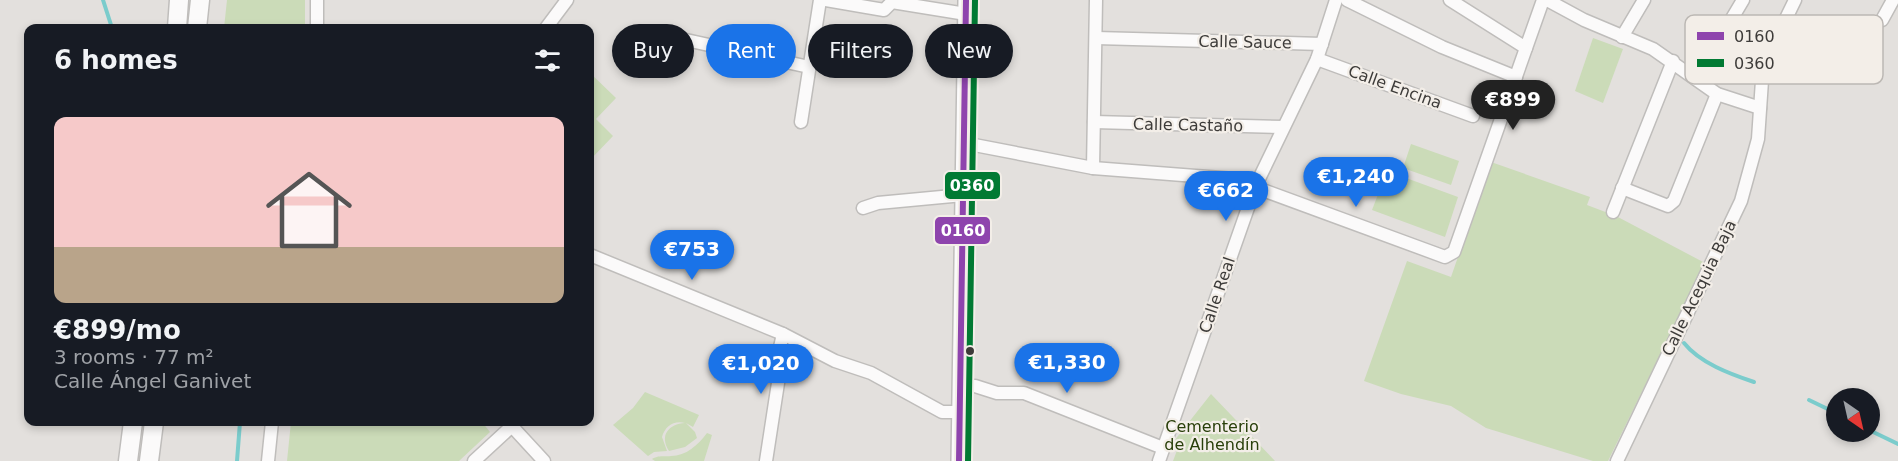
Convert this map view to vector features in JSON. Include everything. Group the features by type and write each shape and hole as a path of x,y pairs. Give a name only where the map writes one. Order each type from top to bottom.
{"highway":[{"path":"177,24 179,0"},
{"path":"197,24 200,0"},
{"path":"128,461 132,426"},
{"path":"149,461 153,426"}],"main road":[{"path":"959,461 966,7"}],"street":[{"path":"317,0 317,24"},
{"path":"549,24 567,0"},
{"path":"816,24 820,0"},
{"path":"826,0 884,10 892,2 966,7"},
{"path":"1093,168 1096,0"},
{"name":"Calle Real","path":"1159,461 1256,185 1317,59 1336,0"},
{"path":"1347,0 1442,47 1516,76"},
{"path":"1450,0 1526,48"},
{"path":"1622,37 1644,0"},
{"path":"1734,15 1743,0"},
{"name":"Calle Acequia Baja","path":"1787,15 1795,0"},
{"path":"1883,18 1893,0"},
{"path":"964,143 1093,168 1247,180 1266,191 1445,257 1454,252 1526,48 1550,1 1584,20 1653,49 1685,70"},
{"name":"Calle Sauce","path":"1096,38 1322,44"},
{"path":"694,42 808,66"},
{"name":"Calle Encina","path":"1317,59 1473,116"},
{"path":"1612,212 1673,61"},
{"path":"801,122 808,73"},
{"path":"1703,84 1717,94 1760,108"},
{"name":"Calle Acequia Baja","path":"1617,461 1741,201 1758,139 1762,84"},
{"path":"1622,188 1668,206 1674,201 1717,94"},
{"name":"Calle Castaño","path":"1094,122 1283,127"},
{"path":"863,208 878,203 963,195"},
{"path":"594,257 783,334 835,361 870,374 942,412 960,412"},
{"path":"766,461 780,370 780,347 783,334"},
{"path":"960,386 975,387 997,393 1024,393 1164,448"},
{"path":"268,461 272,426"},
{"path":"474,461 508,426"},
{"path":"512,426 544,461"}],"green space":[{"path":"227,0 305,0 305,24 224,24"},
{"path":"1593,38 1623,49 1603,103 1575,91"},
{"path":"594,77 616,98 596,119 613,136 594,156"},
{"path":"1411,144 1459,161 1451,185 1403,168"},
{"path":"1491,162 1590,197 1587,205 1616,216 1705,263 1608,461 1593,461 1486,428 1451,406 1401,394 1364,381 1407,261 1451,277"},
{"path":"1387,171 1458,197 1445,237 1372,210"},
{"path":"645,392 699,415 693,427 686,423 695,432 697,438 685,447 669,451 665,440 667,431 685,423 674,423 665,430 662,437 667,451 654,452 648,456 613,425 633,408"},
{"name":"Cementerio de Alhendín","path":"1211,394 1275,461 1173,461 1179,445 1174,441"},
{"path":"291,426 485,426 490,432 459,461 287,461"},
{"path":"707,433 712,435 704,461 655,461 652,459 687,452 696,446"}],"waterway":[{"path":"103,0 111,24"},
{"path":"1684,343 1707,362 1754,382"},
{"path":"1809,400 1826,408"},
{"path":"237,461 240,426"},
{"path":"1880,435 1898,444"}],"transit line":[{"name":"0160","path":"959,461 966,0"},
{"name":"0360","path":"968,461 975,0"}]}
